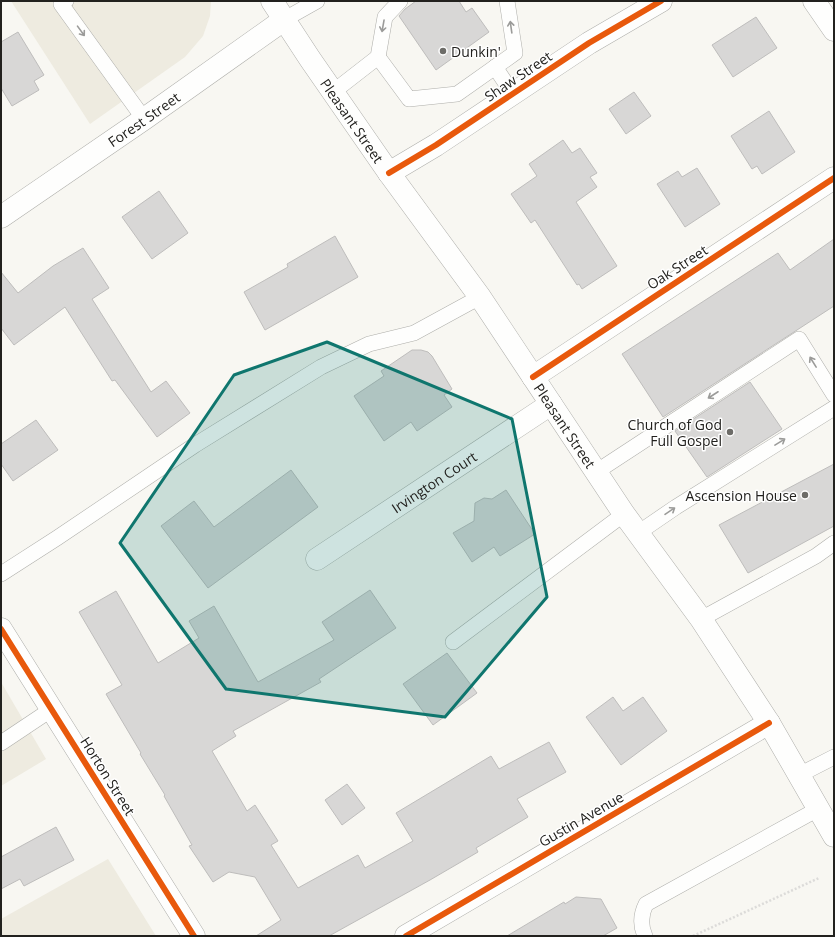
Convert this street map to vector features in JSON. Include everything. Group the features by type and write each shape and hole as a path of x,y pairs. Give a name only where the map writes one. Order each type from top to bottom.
{"main road":[{"name":"Pleasant Street","path":"272,1 389,173 480,297 624,514 701,619 769,723 834,836"},
{"name":"Shaw Street","path":"389,173 436,145 589,43 661,1"},
{"path":"814,1 834,30"},
{"name":"Forest Street","path":"1,217 144,119 285,19"},
{"name":"Oak Street","path":"533,377 834,178"},
{"name":"Irvington Court","path":"317,559 551,404"},
{"name":"Horton Street","path":"1,628 194,936"},
{"name":"Gustin Avenue","path":"406,936 769,723"}],"lane":[{"path":"66,1 61,4 144,119"},
{"path":"285,19 317,1"},
{"path":"333,92 378,57 385,17 400,1"},
{"path":"378,57 409,99 457,94 515,53 507,1"},
{"path":"495,67 513,94"},
{"path":"1,574 195,445 321,367 369,344 414,333 480,297"},
{"path":"596,472 799,339 834,395"},
{"path":"638,533 676,507 834,408"},
{"path":"453,642 624,514"},
{"path":"701,619 816,556 834,543"},
{"path":"1,743 52,709"},
{"path":"799,775 834,757"},
{"path":"645,936 642,929 642,912 646,904 818,809"}],"path":[{"path":"693,936 819,878"}],"highlighted area":[{"path":"327,342 512,419 547,597 445,717 226,689 120,543 234,375"}],"shaded area":[{"path":"11,1 211,1 210,16 203,36 185,57 90,124"},
{"path":"1,682 46,759 1,786"},
{"path":"108,859 156,936 1,936 1,919"}],"building":[{"name":"Dunkin'","path":"416,1 459,1 466,12 472,8 489,32 436,70 399,16 405,9"},
{"path":"756,17 777,48 733,77 712,45"},
{"path":"18,32 44,75 34,81 39,90 12,106 1,88 1,42"},
{"path":"634,92 651,116 626,134 609,109"},
{"path":"769,111 795,152 762,174 757,166 752,169 731,136"},
{"path":"563,140 572,153 580,148 597,173 590,177 597,187 576,202 617,266 582,289 579,284 577,285 535,220 531,223 511,194 537,176 529,164"},
{"path":"697,168 720,204 685,227 657,184 678,171 682,177"},
{"path":"159,191 188,233 152,259 122,217"},
{"path":"335,236 358,277 265,330 244,292 288,267 287,264"},
{"path":"834,239 834,306 663,417 622,354 778,253 790,270"},
{"path":"83,248 109,288 92,299 151,392 166,381 190,413 157,437 115,380 112,381 65,307 14,345 1,328 1,272 18,293 53,266"},
{"path":"412,350 428,352 432,356 452,389 444,395 452,407 417,431 411,422 384,441 354,396 384,376 381,371"},
{"name":"Church of God Full Gospel","path":"750,382 782,429 707,477 675,431"},
{"path":"36,420 58,450 13,481 1,464 1,444"},
{"name":"Ascension House","path":"834,464 834,526 748,573 719,525"},
{"path":"291,470 318,507 208,588 161,526 194,501 214,527"},
{"path":"506,490 535,534 500,556 494,547 472,562 453,533 474,521 475,503 484,498 492,499"},
{"path":"370,590 396,628 319,679 321,682 233,731 236,736 212,751 247,811 255,805 278,841 271,845 298,888 358,855 365,868 413,841 396,813 491,756 499,769 549,742 566,772 517,799 528,817 476,848 478,852 329,936 256,936 281,920 255,877 229,872 213,882 189,846 192,845 164,796 165,795 106,694 122,685 79,612 116,591 158,663 199,638 189,621 214,606 258,682 334,640 322,622"},
{"path":"447,653 477,693 433,725 403,684"},
{"path":"613,697 623,711 643,697 667,731 621,765 586,717"},
{"path":"347,784 365,808 342,825 325,800"},
{"path":"56,827 74,860 24,886 20,879 1,889 1,857"},
{"path":"576,897 601,899 617,928 603,936 507,936 564,902 565,904"}],"cycle path":[{"path":"389,173 436,145 589,43 661,1"},
{"path":"533,377 834,178"},
{"path":"1,629 194,936"},
{"path":"406,936 769,723"}],"place":[{"name":"Dunkin'","path":"443,51"},
{"name":"Church of God Full Gospel","path":"730,432"},
{"name":"Ascension House","path":"805,495"}]}
